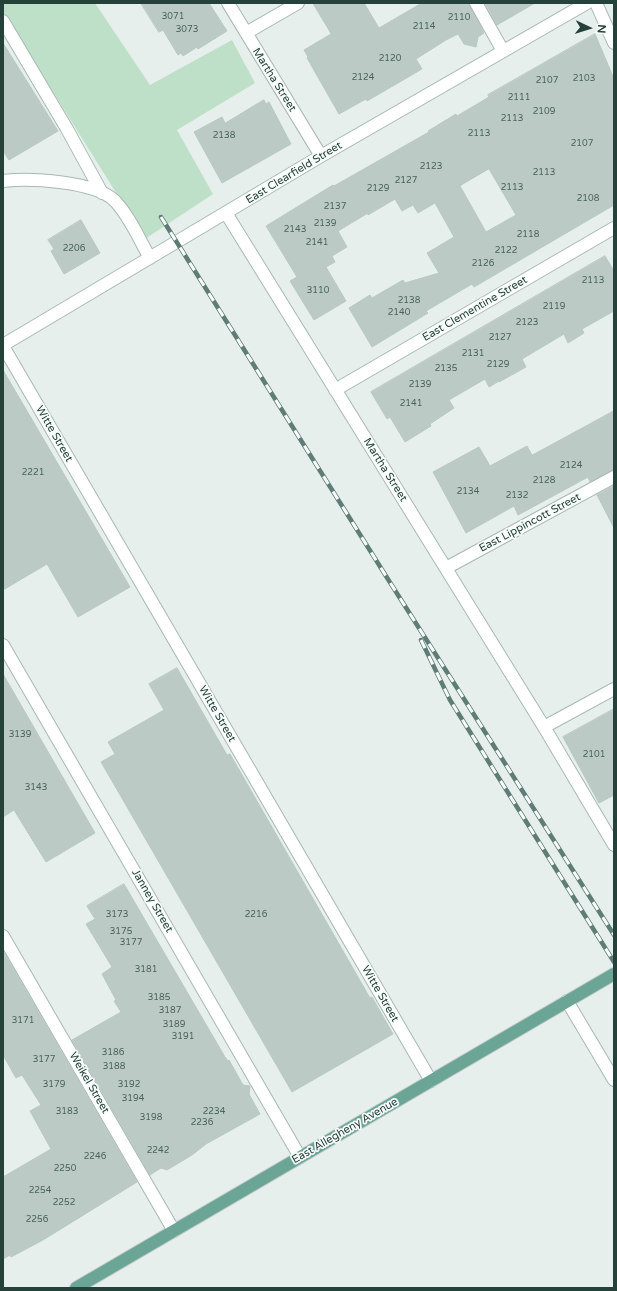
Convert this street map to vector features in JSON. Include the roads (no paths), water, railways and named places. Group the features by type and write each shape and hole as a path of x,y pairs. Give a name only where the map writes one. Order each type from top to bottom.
{"main road":[{"name":"East Allegheny Avenue","path":"76,1288 614,974"}],"street":[{"name":"Martha Street","path":"228,3 321,156"},
{"path":"246,33 298,3"},
{"path":"476,3 503,51"},
{"name":"East Clearfield Street","path":"3,346 321,156 587,3"},
{"path":"596,3 614,43"},
{"path":"3,21 67,129 102,193"},
{"path":"3,181 54,182 83,185 102,193 114,200 126,216 150,258"},
{"name":"Martha Street","path":"226,213 544,727 614,844"},
{"name":"East Clementine Street","path":"335,390 614,228"},
{"name":"Witte Street","path":"3,346 430,1081"},
{"name":"East Lippincott Street","path":"446,568 614,477"},
{"name":"Janney Street","path":"3,646 300,1157"},
{"path":"544,727 614,689"},
{"name":"Weikel Street","path":"3,936 174,1231"},
{"path":"568,1001 614,1080"}],"railway":[{"path":"161,217 391,584 614,935"},
{"path":"421,640 450,700 614,962"}]}
